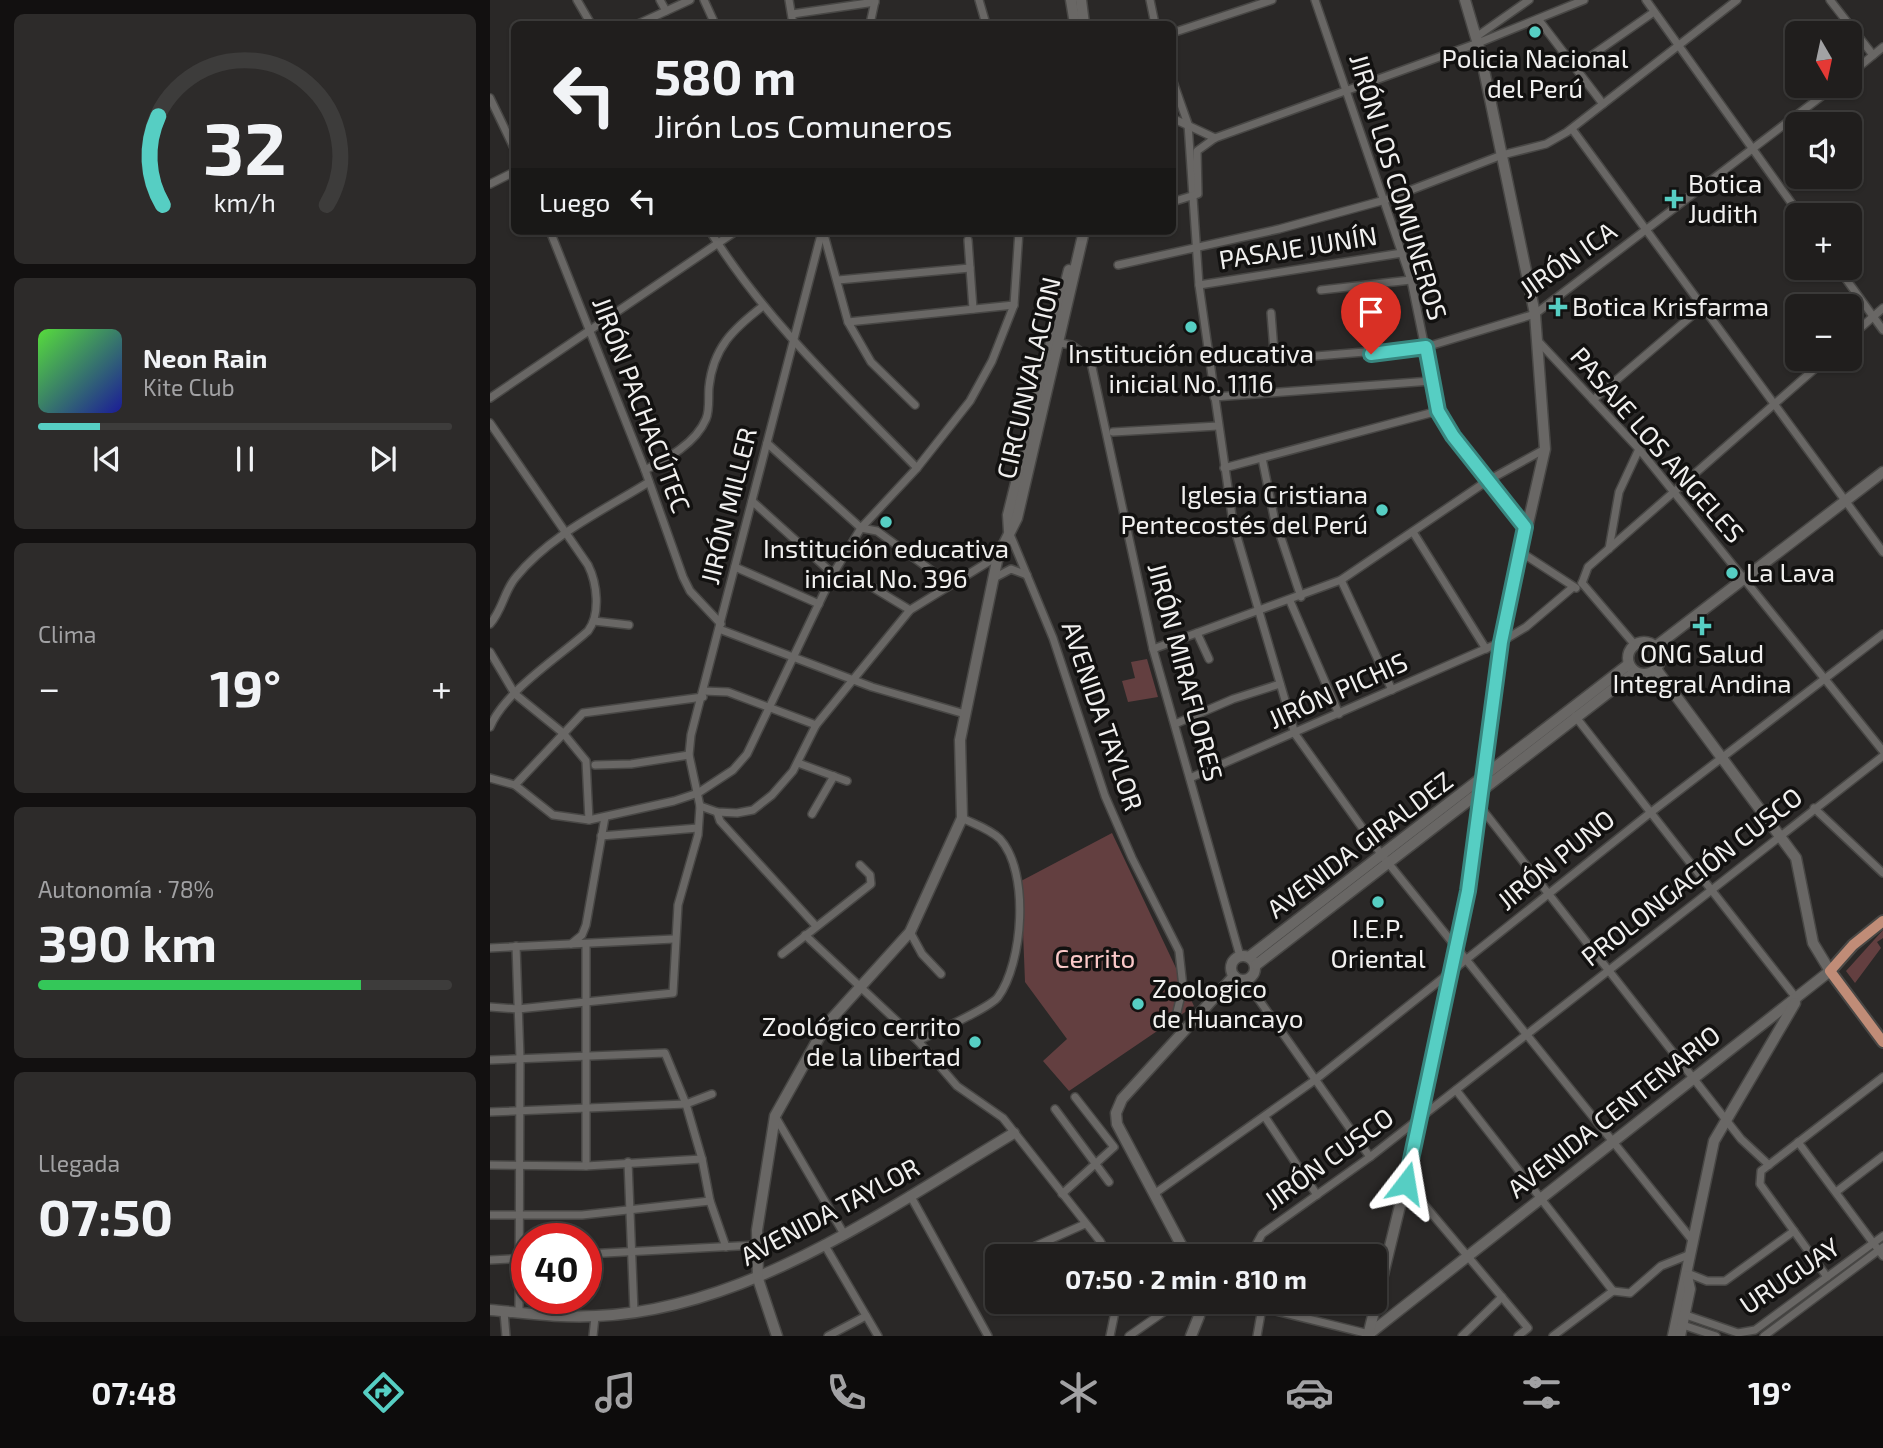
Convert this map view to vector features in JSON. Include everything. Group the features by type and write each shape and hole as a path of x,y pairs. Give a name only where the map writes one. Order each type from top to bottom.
{"main road":[{"name":"AVENIDA CENTENARIO","path":"1830,971 1853,945 1883,921"},
{"path":"1830,971 1883,1042"}],"street":[{"path":"589,0 578,3 589,21"},
{"path":"660,0 666,11"},
{"path":"644,21 690,0"},
{"path":"704,0 714,21"},
{"path":"789,0 793,21"},
{"path":"979,0 985,21"},
{"path":"1071,0 1075,21"},
{"path":"1081,0 1084,21"},
{"path":"1150,0 1154,21"},
{"path":"1176,32 1272,0"},
{"name":"JIRÓN LOS COMUNEROS","path":"1315,0 1348,89 1411,280 1438,411 1487,481 1525,527"},
{"path":"1294,1314 1368,1335 1422,1116 1468,891 1501,642 1519,551 1545,449 1535,314 1477,40 1465,0"},
{"path":"1477,40 1529,0"},
{"path":"1584,0 1215,138 1197,151 1195,195 1199,285 1234,523 1257,611 1295,734 1385,858 1693,1241"},
{"path":"1646,0 1791,203"},
{"path":"1118,265 1279,229 1385,200 1502,155 1546,144 1572,129 1737,0"},
{"path":"1830,0 1873,55"},
{"path":"792,14 875,1 871,21"},
{"path":"1575,67 1654,12"},
{"path":"1538,19 1603,104"},
{"path":"1862,64 1883,47"},
{"path":"1176,90 1188,124 1195,195"},
{"path":"490,98 511,142"},
{"name":"JIRÓN ICA","path":"1271,313 1274,351 1279,359 1426,347 1535,314 1819,98"},
{"path":"1176,120 1215,138"},
{"path":"1572,129 1883,552"},
{"path":"490,184 511,174"},
{"path":"1176,201 1209,192"},
{"name":"JIRÓN PACHACÚTEC","path":"552,235 645,470 683,577 690,591 720,626"},
{"path":"712,235 793,341 917,468"},
{"path":"490,398 731,235"},
{"name":"JIRÓN MILLER","path":"587,1001 673,993 678,905 698,828 700,806 689,755 821,235"},
{"path":"823,235 848,321 870,362 915,405"},
{"path":"490,778 514,785 553,815 589,820 674,802 698,793 733,770 747,754 833,574 861,528 917,468 970,401 992,361 1014,306 1019,235"},
{"name":"CIRCUNVALACION","path":"776,1336 758,1279 757,1245 761,1192 775,1116 795,1076 826,1025 910,932 962,818 959,765 965,714 998,556 1017,519 1076,235"},
{"name":"CIRCUNVALACION","path":"1055,342 1083,235"},
{"path":"968,240 973,309"},
{"name":"PASAJE JUNÍN","path":"1199,285 1402,253"},
{"path":"838,280 970,268"},
{"path":"1321,290 1411,280"},
{"path":"1847,280 1883,330"},
{"path":"645,470 674,456 702,426 708,415 711,368 721,346 731,332 764,306"},
{"path":"848,321 1014,306"},
{"path":"1594,400 1702,307"},
{"path":"1862,327 1883,308"},
{"name":"PASAJE LOS ANGELES","path":"1536,339 1639,449 1883,754"},
{"name":"JIRÓN MIRAFLORES","path":"1055,342 1083,350 1090,358 1153,649 1190,778 1248,959"},
{"path":"1635,645 1582,583 1585,571 1813,371"},
{"path":"1214,397 1431,381"},
{"path":"1224,468 1438,411"},
{"path":"490,423 588,565 596,589 594,621 588,631 493,714 490,727"},
{"path":"1113,432 1218,426"},
{"path":"767,443 861,528 877,531 950,584"},
{"path":"1153,649 1301,597 1341,580 1487,481 1545,449"},
{"path":"1609,549 1619,492 1639,449"},
{"path":"1262,458 1274,517 1301,597"},
{"path":"1658,645 1660,658 1656,669 1645,674 1632,668 1629,653 1635,645 1644,642 1658,645 1746,580 1883,472"},
{"path":"490,624 501,612 514,579 566,533 649,482"},
{"path":"752,501 833,574"},
{"name":"AVENIDA TAYLOR","path":"1009,532 1054,638 1105,796 1132,858 1179,951 1184,987 1176,1016 1182,1032"},
{"path":"1413,532 1486,649"},
{"path":"1519,551 1572,587"},
{"path":"700,806 717,812 752,810 772,795 797,762 816,725 910,610 998,556"},
{"path":"735,567 819,604"},
{"path":"994,578 1011,569 1028,576"},
{"path":"1341,580 1392,690"},
{"path":"862,581 910,610"},
{"name":"JIRÓN PICHIS","path":"1190,778 1501,642 1525,627 1572,587 1582,583"},
{"path":"1290,601 1339,714"},
{"path":"594,621 629,625"},
{"path":"720,626 854,680 965,714"},
{"path":"1197,634 1209,659"},
{"name":"JIRÓN PUNO","path":"1154,1194 1315,1080 1548,893 1883,634"},
{"path":"490,652 515,694 563,733 586,761 589,820"},
{"name":"AVENIDA GIRALDEZ","path":"1154,1194 1117,1124 1116,1112 1122,1099 1182,1032 1240,978 1254,975 1248,959 1385,858 1632,668"},
{"path":"1656,669 1796,858 1813,943 1830,971"},
{"path":"1175,724 1233,699 1280,684"},
{"path":"514,785 573,720 596,710 728,692 816,725"},
{"path":"1573,713 1797,999 1714,1141 1693,1241 1680,1322 1672,1336"},
{"name":"PROLONGACIÓN CUSCO","path":"1528,1033 1883,754"},
{"path":"595,765 631,764 689,755"},
{"path":"797,762 847,781"},
{"path":"812,814 834,776"},
{"path":"1478,804 1692,1079 1750,1150 1769,1165"},
{"path":"1814,808 1883,873"},
{"path":"717,812 720,821 776,886 816,926"},
{"path":"571,944 582,935 586,925 605,817"},
{"path":"918,1041 997,1000 1016,962 1021,906 1007,851 1000,839 962,818"},
{"path":"601,836 698,828"},
{"path":"782,954 871,884 870,875 860,865"},
{"path":"910,932 922,954 942,974"},
{"path":"805,935 918,1041 957,1086 1003,1118 1099,1244"},
{"path":"490,947 674,939"},
{"path":"586,944 586,1166"},
{"path":"516,946 520,1058 521,1223"},
{"path":"1248,959 1231,966 1370,1157"},
{"name":"AVENIDA CENTENARIO","path":"1368,1335 1830,971"},
{"path":"490,1007 518,1009 587,1001"},
{"name":"JIRÓN CUSCO","path":"1256,1244 1262,1234 1370,1157 1528,1033"},
{"path":"490,1060 586,1054 665,1053 686,1104 702,1159 710,1201 726,1247"},
{"path":"1827,1277 1760,1184 1758,1176 1883,1077"},
{"path":"1456,1090 1613,1291 1619,1294 1630,1293 1661,1266 1674,1258 1691,1254"},
{"path":"490,1112 686,1104 712,1094"},
{"path":"1062,1194 1114,1147 1075,1097"},
{"path":"1055,1109 1110,1182"},
{"path":"775,1116 844,1234"},
{"path":"1265,1116 1317,1195"},
{"name":"AVENIDA TAYLOR","path":"538,1314 595,1317 634,1312 758,1279 844,1234 1014,1133"},
{"path":"1798,1142 1880,1249"},
{"path":"1836,1192 1883,1156"},
{"path":"490,1165 586,1166 702,1159"},
{"path":"628,1162 634,1312"},
{"path":"1406,1183 1528,1328 1518,1336"},
{"path":"1154,1194 1180,1244"},
{"path":"911,1195 988,1336"},
{"path":"490,1215 631,1212 710,1201"},
{"path":"1040,1244 1085,1224"},
{"path":"1687,1274 1707,1281 1725,1281 1794,1231"},
{"name":"URUGUAY","path":"1764,1336 1880,1249 1883,1236"},
{"path":"824,1244 878,1336"},
{"path":"602,1253 757,1245"},
{"name":"URUGUAY","path":"1680,1322 1738,1333 1755,1330 1827,1277 1880,1249"},
{"path":"490,1259 511,1258"},
{"path":"1553,1336 1613,1291"},
{"path":"1462,1336 1502,1297"},
{"name":"AVENIDA TAYLOR","path":"490,1310 511,1312"},
{"path":"504,1312 506,1336"},
{"path":"1110,1336 1115,1314"},
{"path":"1129,1336 1161,1314"},
{"path":"1191,1336 1199,1314"},
{"path":"1257,1336 1261,1314"},
{"path":"828,1336 866,1316"},
{"path":"593,1336 595,1317"},
{"name":"URUGUAY","path":"1680,1322 1716,1336"}],"green space":[{"path":"1147,659 1158,697 1128,702 1122,681 1135,678 1131,662"},
{"name":"Cerrito","path":"1112,833 1194,1006 1069,1091 1043,1061 1067,1039 1025,982 1021,881"},
{"path":"1883,930 1883,938 1877,942 1881,948 1855,983 1846,971"}],"place":[{"name":"Policia Nacional del Perú","path":"1535,32"},
{"name":"Botica Judith","path":"1674,199"},
{"name":"Botica Krisfarma","path":"1558,307"},
{"name":"Institución educativa inicial No. 1116","path":"1191,327"},
{"name":"Iglesia Cristiana Pentecostés del Perú","path":"1382,510"},
{"name":"Institución educativa inicial No. 396","path":"886,522"},
{"name":"La Lava","path":"1732,573"},
{"name":"ONG Salud Integral Andina","path":"1702,626"},
{"name":"I.E.P. Oriental","path":"1378,902"},
{"name":"Zoologico de Huancayo","path":"1138,1004"},
{"name":"Zoológico cerrito de la libertad","path":"975,1042"}],"route":[{"path":"1371,354 1426,347 1438,411 1453,436 1525,527 1501,642 1480,780 1468,891 1406,1183"}]}
